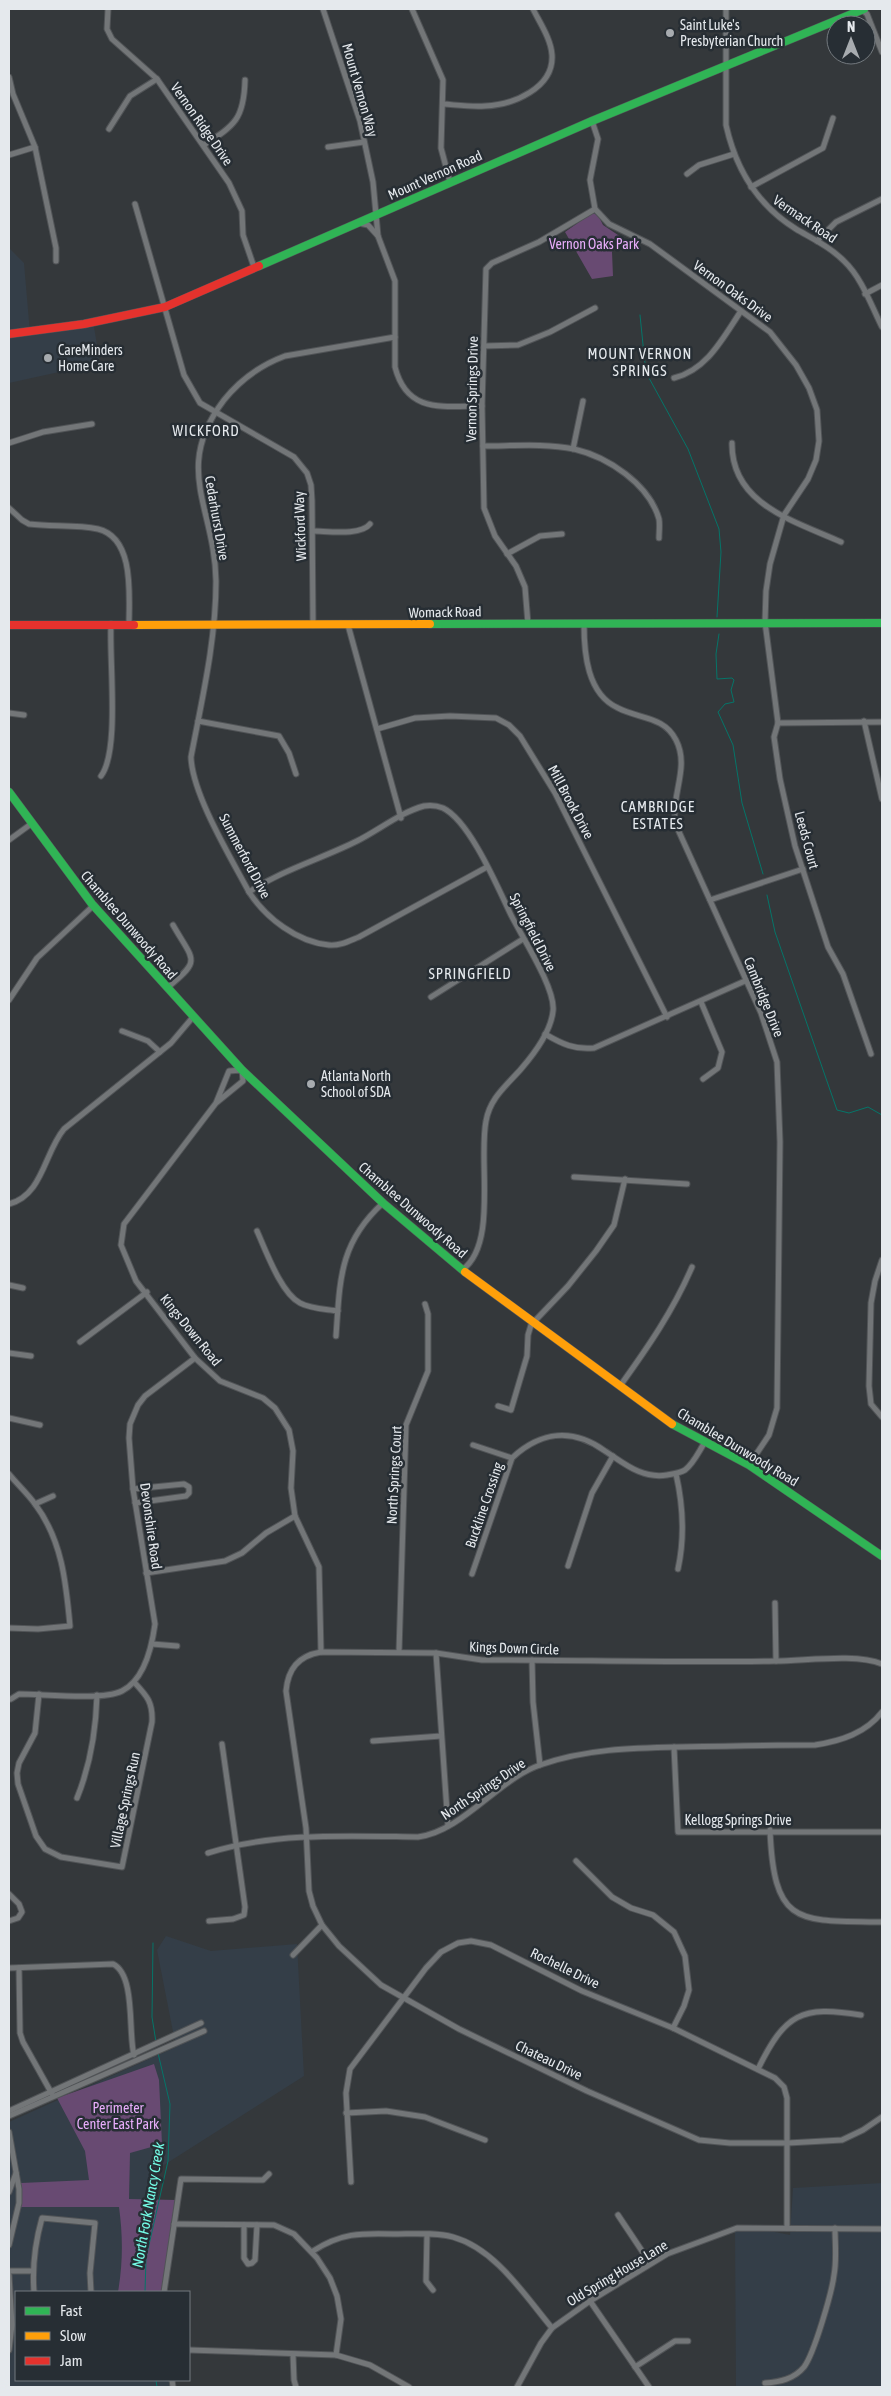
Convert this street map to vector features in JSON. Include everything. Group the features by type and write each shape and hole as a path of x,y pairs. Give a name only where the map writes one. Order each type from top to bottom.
{"street":[{"name":"Vernon Ridge Drive","path":"108,9 107,29 112,38 157,79 204,145 236,195 242,211 243,235 254,267"},
{"name":"Mount Vernon Way","path":"323,9 354,98 377,214 378,236 395,281 395,367 398,379 407,393 416,401 431,406 482,406"},
{"path":"412,9 443,80 441,148 450,182"},
{"path":"443,104 470,106 498,104 530,94 542,84 552,67 552,55 550,44 532,9"},
{"name":"Vermack Road","path":"726,9 726,125 734,154 756,196 776,216 834,252 846,263 857,276 882,327"},
{"path":"863,9 867,14 882,52"},
{"name":"Mount Vernon Road","path":"9,334 165,309 254,267 450,182 863,9"},
{"path":"9,78 13,94 35,147 56,248 56,261"},
{"path":"109,129 130,96 157,79"},
{"path":"204,145 232,125 242,114 245,102 245,80"},
{"path":"751,187 824,148 833,118"},
{"path":"592,121 598,139 590,180 595,209"},
{"path":"328,147 364,142"},
{"path":"9,155 35,147"},
{"path":"687,174 699,165 734,154"},
{"path":"817,241 836,222 882,199"},
{"name":"Wickford Way","path":"134,204 184,375 200,403 294,457 302,466 311,485 313,625"},
{"name":"Vernon Oaks Drive","path":"595,209 609,224 650,244 721,294 741,312 770,332 783,348 809,388 817,410 819,441 816,460 808,479 784,515 770,564 766,591 765,622"},
{"name":"Vernon Springs Drive","path":"528,624 526,587 495,536 484,508 482,406 486,269 492,263 540,242 595,209"},
{"path":"356,224 368,225 378,236"},
{"path":"865,294 882,285"},
{"path":"484,346 518,344 550,332 595,308"},
{"path":"674,378 694,371 712,353 741,312"},
{"name":"Cedarhurst Drive","path":"214,624 215,557 197,467 201,441 215,413 247,376 269,362 285,356 395,337"},
{"path":"573,449 583,401"},
{"path":"9,443 43,432 92,424"},
{"path":"732,442 734,467 749,493 759,502 841,542"},
{"path":"482,446 573,449 605,461 638,485 647,496 659,520 659,538"},
{"path":"9,508 29,524 100,530 117,542 127,567 129,624"},
{"path":"313,531 358,531 366,529 370,524"},
{"path":"507,554 540,536 562,534"},
{"name":"Leeds Court","path":"765,622 778,723 774,737 780,779 795,846 828,947 843,974 871,1054"},
{"name":"Womack Road","path":"9,625 882,623"},
{"path":"101,776 106,768 111,741 111,624"},
{"name":"Summerford Drive","path":"214,624 192,758 194,780 249,892 258,906 274,921 296,934 328,945 343,944 488,866"},
{"name":"Cambridge Drive","path":"584,624 588,670 599,691 617,708 648,716 664,726 676,741 682,761 674,801 675,823 761,1013 777,1062 780,1123 777,1408 769,1435 749,1465"},
{"path":"348,625 401,818"},
{"path":"9,713 24,715"},
{"name":"Mill Brook Drive","path":"377,729 415,718 450,716 496,718 510,725 520,736 556,793 668,1017"},
{"path":"198,721 279,736 289,753 296,774"},
{"path":"864,721 882,799"},
{"path":"778,723 882,722"},
{"name":"Chamblee Dunwoody Road","path":"9,792 31,824 94,905 193,1017 242,1070 383,1202 462,1270 674,1425 749,1465 882,1556"},
{"name":"Springfield Drive","path":"249,892 272,877 336,851 424,806 443,808 456,818 488,866 552,995 554,1008 552,1020 546,1034 521,1069 497,1095 487,1114 484,1145 483,1230 479,1246 469,1265 462,1270"},
{"path":"9,840 31,824"},
{"path":"710,900 802,869"},
{"path":"9,1000 37,958 94,905"},
{"path":"167,988 189,967 192,960 173,925"},
{"path":"431,997 523,939"},
{"path":"546,1034 563,1045 585,1049 594,1048 668,1017 745,981"},
{"path":"701,1002 722,1052 718,1068 703,1079"},
{"path":"9,1204 19,1201 31,1191 54,1143 64,1129 160,1052 176,1038 193,1017"},
{"path":"122,1030 148,1040 160,1052"},
{"name":"Kings Down Road","path":"216,1103 229,1071 242,1070 243,1081 216,1103 124,1224 121,1236 124,1257 136,1281 147,1292 196,1358 220,1381 263,1398 284,1418 292,1439 292,1488 295,1516 319,1567 321,1652"},
{"path":"574,1177 687,1184"},
{"path":"498,1406 511,1410 527,1356 528,1335 531,1325 590,1258 614,1225 625,1179"},
{"path":"336,1336 345,1257 358,1229 383,1202"},
{"path":"257,1231 289,1294 298,1303 338,1311"},
{"path":"882,1260 875,1281 871,1303 869,1386 871,1404 882,1417"},
{"path":"620,1386 660,1330 675,1304 692,1267"},
{"path":"9,1285 23,1288"},
{"path":"80,1342 147,1292"},
{"name":"North Springs Court","path":"399,1652 406,1426 428,1371 428,1314 425,1304"},
{"path":"9,1353 31,1356"},
{"name":"Devonshire Road","path":"134,1682 152,1644 155,1624 133,1489 129,1438 130,1424 138,1404 145,1396 196,1358"},
{"path":"9,1418 40,1425"},
{"name":"Buckline Crossing","path":"472,1574 512,1458 532,1442 543,1437 559,1435 590,1442 640,1474 656,1476 676,1474"},
{"path":"678,1569 681,1554 682,1500 676,1474 685,1470 705,1442"},
{"path":"473,1445 512,1458"},
{"path":"568,1566 592,1493 613,1456"},
{"path":"9,1474 35,1504 58,1547 66,1579 70,1626 38,1630 9,1628"},
{"path":"133,1489 184,1484 190,1487 186,1496 135,1503"},
{"path":"35,1504 53,1496"},
{"path":"146,1573 225,1562 242,1553 266,1533 295,1516"},
{"path":"775,1603 776,1661"},
{"path":"152,1644 177,1646"},
{"name":"Kings Down Circle","path":"306,1837 286,1690 289,1673 306,1655 321,1652 399,1652 436,1653 482,1660 873,1660 882,1664"},
{"path":"436,1653 448,1826"},
{"path":"532,1660 540,1765"},
{"path":"12,1699 19,1694 96,1695 122,1691 134,1682"},
{"name":"Village Springs Run","path":"39,1694 35,1733 19,1763 17,1773 18,1784 36,1836 46,1849 61,1857 122,1867 153,1715 153,1708 147,1696 134,1682"},
{"path":"77,1798 94,1735 96,1695"},
{"name":"North Springs Drive","path":"208,1853 238,1846 306,1837 418,1836 434,1834 513,1779 540,1765 589,1752 674,1747 815,1745 832,1743 857,1733 881,1715"},
{"path":"373,1741 441,1736"},
{"path":"209,1921 233,1919 244,1915 246,1897 222,1744"},
{"name":"Kellogg Springs Drive","path":"674,1747 678,1832 770,1830 882,1832"},
{"path":"770,1830 772,1866 778,1892 791,1909 803,1916 818,1920 882,1922"},
{"name":"Chateau Drive","path":"306,1837 309,1891 313,1906 322,1925 362,1968 401,1999 578,2087 684,2135 717,2142 788,2143 842,2140 863,2130 882,2117"},
{"path":"576,1861 612,1897 631,1908 652,1915 674,1932 685,1956 689,1990 684,2006 673,2028"},
{"path":"9,1894 19,1904 22,1912 18,1918 9,1921"},
{"path":"293,1954 322,1925"},
{"name":"Rochelle Drive","path":"351,2182 346,2113 346,2093 350,2069 401,1999 441,1952 458,1943 481,1942 582,1990 673,2028 775,2078 784,2088 787,2098 787,2228"},
{"path":"9,1968 113,1964 118,1966 125,1982 132,2012 130,2025 136,2061"},
{"path":"19,1968 20,2033 23,2042 54,2098"},
{"path":"758,2069 777,2033 801,2015 815,2011 833,2010 862,2015"},
{"path":"9,2112 201,2023"},
{"path":"9,2116 204,2031"},
{"path":"346,2113 386,2111 425,2117 485,2140"},
{"path":"9,2132 19,2182 19,2203 9,2245"},
{"path":"9,2192 16,2173"},
{"path":"164,2291 181,2179 263,2180 269,2174"},
{"path":"618,2215 650,2263"},
{"path":"34,2291 32,2270 36,2237 42,2218 95,2223 90,2273 91,2291"},
{"path":"174,2224 274,2225 289,2231 313,2252 330,2278 337,2296 341,2320 336,2355"},
{"path":"244,2225 244,2258 248,2264 255,2260 257,2224"},
{"name":"Old Spring House Lane","path":"517,2387 540,2343 552,2328 650,2263 724,2231 742,2228 882,2228"},
{"path":"765,2383 786,2379 795,2375 805,2366 825,2313 834,2275 835,2228"},
{"path":"313,2252 328,2242 346,2235 427,2234 453,2237 476,2247 496,2263 552,2328"},
{"path":"427,2234 426,2281 433,2290"},
{"path":"9,2271 32,2270"},
{"path":"9,2275 12,2347"},
{"path":"590,2301 649,2387"},
{"path":"635,2367 675,2341 688,2341"},
{"path":"190,2350 336,2355 370,2365 409,2387"},
{"path":"293,2355 296,2387"}],"shaded area":[{"path":"9,248 24,263 30,333 94,327 100,363 9,383"},
{"path":"166,1936 211,1951 297,1944 304,2076 153,2172 136,2291 15,2291 15,2381 171,2381 176,2387 9,2387 9,2122 176,2047 157,1950"},
{"path":"882,2183 882,2387 736,2387 735,2230 765,2230 790,2235 793,2188"}],"green space":[{"name":"Vernon Oaks Park","path":"592,213 598,215 603,225 621,237 612,252 613,276 592,279 565,232"},
{"name":"Perimeter Center East Park","path":"154,2064 159,2080 162,2144 130,2153 129,2199 177,2200 167,2291 118,2291 122,2250 119,2207 18,2207 21,2183 89,2180 85,2151 57,2098"}],"waterway":[{"path":"640,315 645,364 649,378 688,449 719,529 721,552 717,617"},
{"path":"719,634 716,654 717,679 732,678 734,680 731,690 734,702 725,704 718,712 733,745 742,803 763,874"},
{"path":"767,895 775,932 837,1110 849,1113 868,1107 882,1115"},
{"name":"North Fork Nancy Creek","path":"153,1943 152,2017 156,2042"},
{"name":"North Fork Nancy Creek","path":"145,2291 146,2258 168,2161 170,2104 158,2053"},
{"name":"North Fork Nancy Creek","path":"156,2381 157,2387"}],"traffic: fast":[{"path":"259,266 592,121 864,9"},
{"path":"430,624 882,623"},
{"path":"9,792 92,904 242,1070 383,1203 465,1272"},
{"path":"672,1424 749,1465 882,1556"}],"traffic: slow":[{"path":"134,625 430,624"},
{"path":"465,1272 672,1424"}],"traffic: jam":[{"path":"9,334 84,324 165,307 259,266"},
{"path":"9,625 134,625"}],"place":[{"name":"Saint Luke's Presbyterian Church","path":"670,33"},
{"name":"CareMinders Home Care","path":"48,358"},
{"name":"Atlanta North School of SDA","path":"311,1084"}],"district":[{"name":"MOUNT VERNON SPRINGS","path":"640,362"},
{"name":"WICKFORD","path":"206,430"},
{"name":"CAMBRIDGE ESTATES","path":"658,814"},
{"name":"SPRINGFIELD","path":"470,973"}]}
